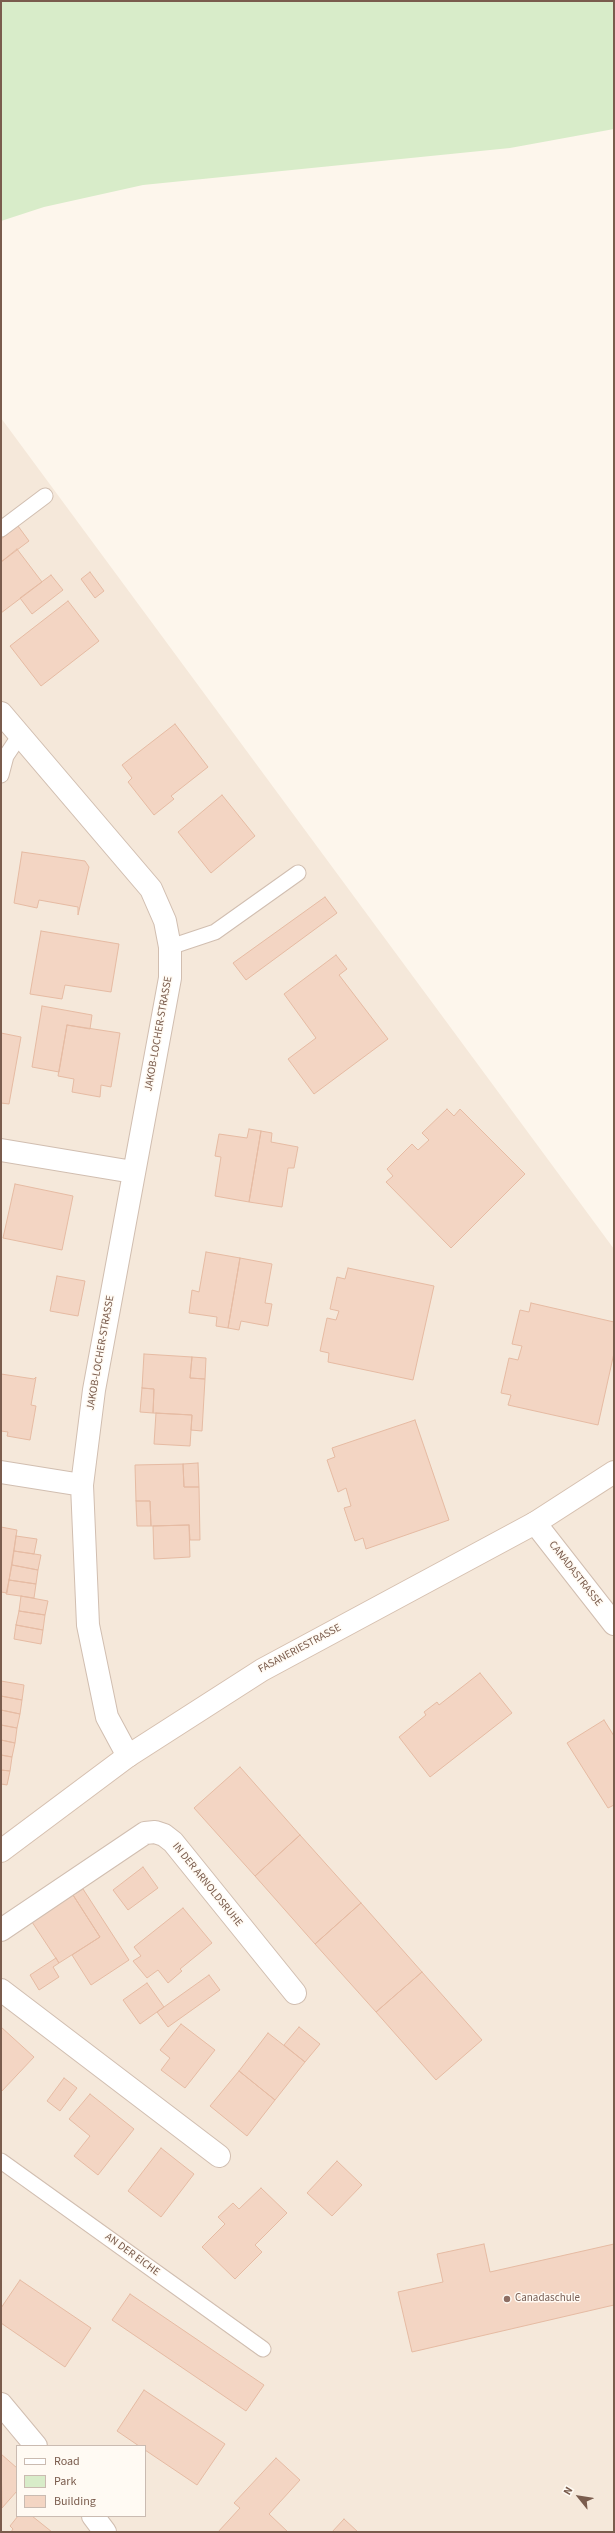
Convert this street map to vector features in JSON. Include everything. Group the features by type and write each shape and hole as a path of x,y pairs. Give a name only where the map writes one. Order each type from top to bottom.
{"street":[{"name":"JAKOB-LOCHER-STRASSE","path":"1,713 151,889 165,921 170,947 170,978 94,1390 82,1485 88,1625 107,1717 128,1756"},
{"path":"1,1150 133,1172"},
{"path":"1,1472 82,1485"},
{"name":"FASANERIESTRASSE","path":"1,1851 128,1756 262,1670 535,1523 614,1472"},
{"name":"CANADASTRASSE","path":"535,1523 614,1624"},
{"name":"IN DER ARNOLDSRUHE","path":"1,1930 146,1833 155,1832 164,1835 173,1842 295,1993"},
{"path":"1,1990 219,2156"},
{"path":"1,2404 35,2445"},
{"path":"94,2517 105,2532"}],"lane":[{"path":"1,529 45,496"},
{"path":"1,775 6,756 20,735"},
{"path":"170,947 214,932 298,872"},
{"name":"AN DER EICHE","path":"1,2161 263,2349"}],"shaded area":[{"path":"1,418 614,1249 614,2532 1,2532"}],"green space":[{"path":"1,1 614,1 614,129 510,148 143,185 44,207 1,221"}],"building":[{"path":"18,526 29,541 1,562 1,539"},
{"path":"17,549 42,582 1,613 1,562"},
{"path":"90,572 104,591 95,598 81,579"},
{"path":"51,575 63,590 32,614 20,598"},
{"path":"68,601 99,641 41,686 10,646"},
{"path":"175,724 208,767 171,796 174,799 154,815 128,782 132,778 122,765"},
{"path":"222,795 255,836 211,873 178,832"},
{"path":"22,852 85,861 89,867 78,915 78,907 39,900 37,908 14,903"},
{"path":"325,897 337,913 246,980 233,963"},
{"path":"41,931 119,944 111,992 65,985 62,999 30,994"},
{"path":"336,955 347,969 339,975 388,1039 314,1094 288,1059 316,1038 284,994"},
{"path":"42,1006 92,1015 90,1029 67,1025 59,1072 32,1067"},
{"path":"67,1025 120,1033 111,1087 101,1085 100,1097 72,1092 74,1079 58,1076"},
{"path":"1,1033 21,1037 9,1104 1,1103"},
{"path":"447,1109 454,1116 460,1109 525,1174 451,1248 386,1182 393,1176 387,1169 412,1144 418,1150 429,1140 422,1133"},
{"path":"249,1129 261,1131 249,1202 215,1196 221,1157 215,1156 219,1134 247,1138"},
{"path":"261,1131 272,1133 271,1142 298,1147 294,1168 288,1168 282,1207 249,1202"},
{"path":"15,1184 73,1196 62,1250 3,1238"},
{"path":"206,1252 240,1258 228,1328 216,1326 217,1317 189,1313 192,1290 199,1292"},
{"path":"240,1258 272,1264 265,1303 272,1304 268,1326 241,1321 239,1330 228,1328"},
{"path":"348,1268 434,1286 413,1380 328,1362 329,1353 320,1351 327,1318 336,1320 339,1311 330,1309 337,1277 345,1279"},
{"path":"57,1276 85,1281 78,1316 50,1311"},
{"path":"531,1303 614,1322 614,1353 598,1425 508,1405 511,1395 501,1393 509,1358 518,1360 522,1346 512,1344 520,1310 529,1312"},
{"path":"144,1354 192,1357 190,1378 205,1379 202,1431 191,1430 192,1415 153,1413 154,1389 142,1388"},
{"path":"192,1357 206,1358 205,1379 190,1378"},
{"path":"1,1374 34,1379 36,1377 31,1405 36,1406 30,1440 7,1436 8,1432 1,1431"},
{"path":"142,1388 154,1389 153,1413 140,1412"},
{"path":"156,1413 192,1415 190,1446 154,1444"},
{"path":"415,1420 449,1520 366,1549 363,1538 355,1541 344,1508 351,1506 346,1488 338,1492 327,1460 335,1457 332,1448"},
{"path":"198,1463 199,1487 184,1487 183,1464"},
{"path":"183,1464 184,1487 199,1487 200,1540 190,1540 189,1525 151,1526 150,1501 136,1501 135,1465"},
{"path":"136,1501 150,1501 151,1526 137,1526"},
{"path":"189,1525 190,1557 154,1559 153,1526"},
{"path":"1,1527 17,1530 7,1593 1,1592"},
{"path":"16,1536 37,1539 34,1554 14,1551"},
{"path":"14,1551 41,1555 38,1570 12,1565"},
{"path":"12,1565 38,1570 36,1584 9,1580"},
{"path":"9,1580 36,1584 34,1598 6,1594"},
{"path":"21,1596 48,1601 45,1615 19,1611"},
{"path":"19,1611 45,1615 43,1630 16,1625"},
{"path":"16,1625 43,1630 41,1644 14,1639"},
{"path":"480,1673 512,1713 430,1777 399,1737 426,1715 424,1712 437,1702 439,1705"},
{"path":"1,1681 24,1685 22,1700 1,1696"},
{"path":"1,1696 22,1700 20,1714 1,1710"},
{"path":"1,1710 20,1714 17,1728 1,1725"},
{"path":"604,1720 614,1736 614,1805 608,1808 567,1743"},
{"path":"1,1725 17,1728 15,1743 1,1740"},
{"path":"1,1740 15,1743 12,1757 1,1755"},
{"path":"1,1755 12,1757 10,1771 1,1770"},
{"path":"240,1767 300,1835 255,1876 194,1808"},
{"path":"1,1770 10,1771 7,1785 1,1784"},
{"path":"300,1835 361,1903 315,1944 255,1876"},
{"path":"143,1867 158,1888 128,1910 113,1890"},
{"path":"83,1889 129,1960 91,1985 72,1955 100,1937 73,1895"},
{"path":"73,1895 100,1937 59,1963 32,1922"},
{"path":"361,1903 422,1972 376,2012 315,1944"},
{"path":"183,1908 212,1943 180,1969 182,1971 168,1983 158,1970 147,1978 133,1961 141,1956 134,1947"},
{"path":"56,1958 59,1963 53,1967 59,1977 39,1990 30,1975"},
{"path":"422,1972 482,2040 436,2080 376,2012"},
{"path":"209,1975 220,1990 168,2027 157,2012"},
{"path":"147,1983 164,2007 140,2024 123,2000"},
{"path":"181,2024 215,2050 185,2088 161,2070 170,2058 160,2050"},
{"path":"1,2027 34,2057 1,2092"},
{"path":"299,2027 320,2044 305,2062 284,2045"},
{"path":"268,2033 305,2062 275,2100 239,2071"},
{"path":"239,2071 275,2100 247,2136 210,2106"},
{"path":"64,2078 77,2088 60,2111 47,2101"},
{"path":"90,2094 134,2129 98,2175 74,2156 90,2136 69,2119"},
{"path":"161,2148 194,2174 161,2217 128,2191"},
{"path":"337,2161 362,2185 332,2216 307,2193"},
{"path":"261,2188 287,2213 255,2245 262,2252 235,2279 202,2247 225,2224 218,2217 233,2203 239,2209"},
{"name":"Canadaschule","path":"484,2244 490,2272 614,2244 614,2305 412,2352 398,2292 443,2282 437,2254"},
{"path":"20,2280 91,2328 65,2367 1,2323 1,2308"},
{"path":"130,2294 264,2385 246,2411 112,2320"},
{"path":"144,2390 225,2444 197,2485 146,2451 146,2445 138,2445 117,2431"},
{"path":"1,2454 16,2467 16,2492 2,2508"},
{"path":"276,2458 300,2480 269,2514 288,2532 218,2532 240,2508 234,2503"},
{"path":"17,2517 33,2517 52,2532 11,2532 13,2529 10,2526"},
{"path":"344,2519 358,2532 332,2532"}],"place":[{"name":"Canadaschule","path":"507,2299"}]}
